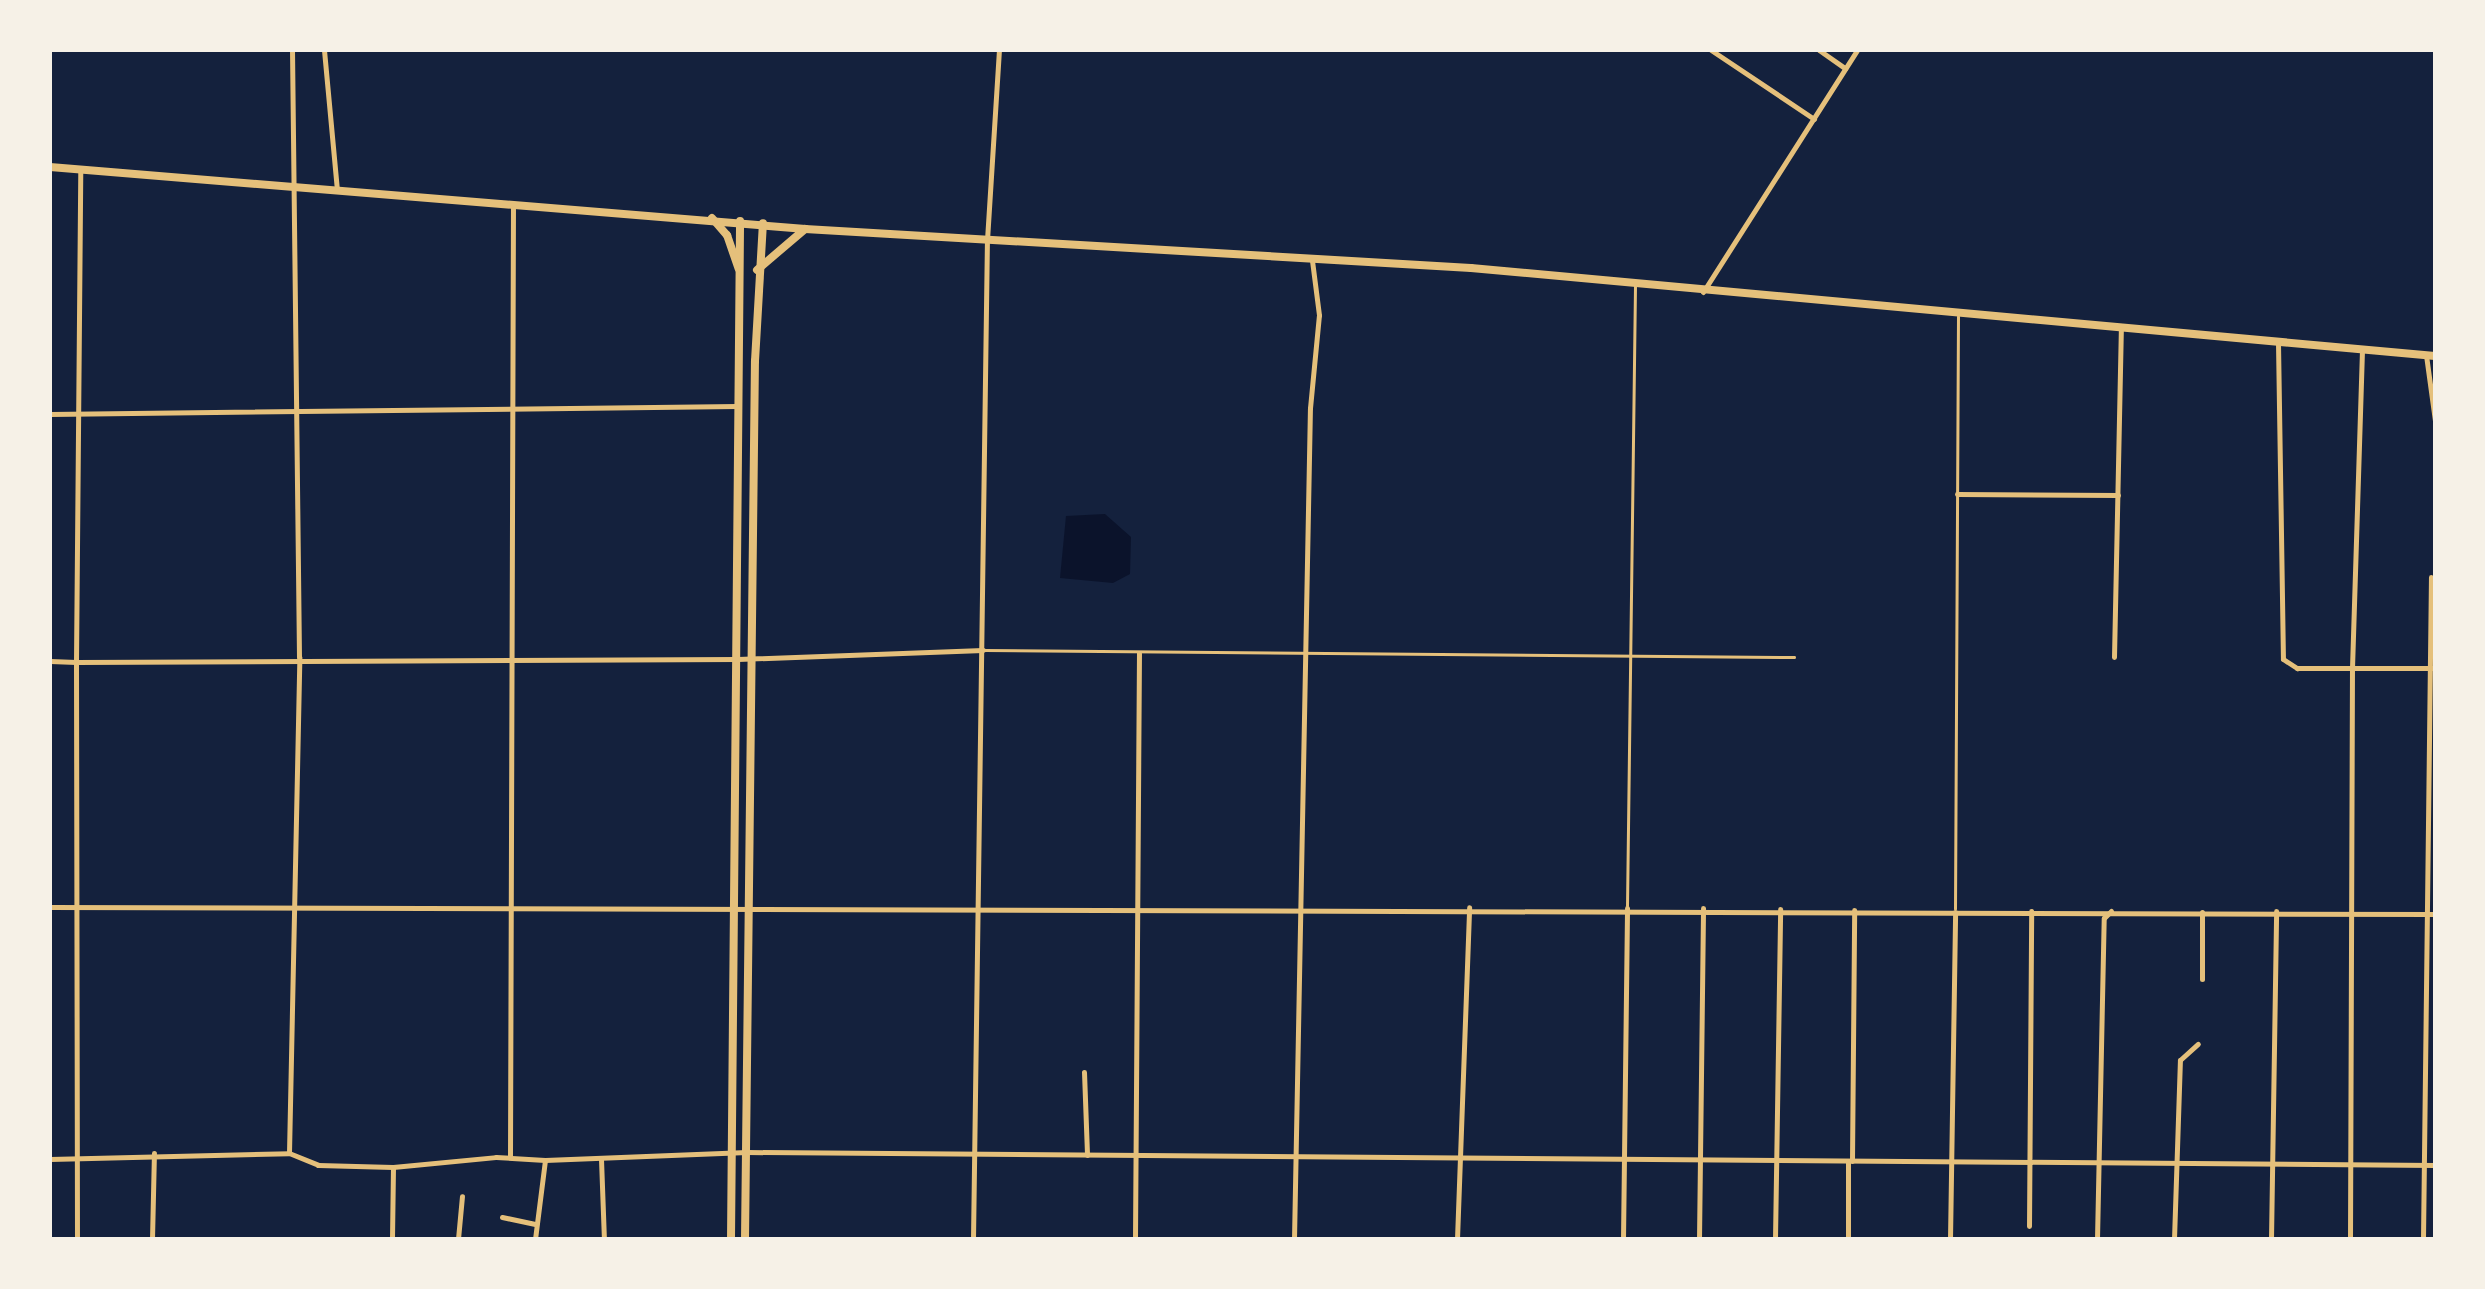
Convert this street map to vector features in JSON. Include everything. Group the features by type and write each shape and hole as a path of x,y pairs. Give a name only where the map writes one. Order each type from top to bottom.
{"main road":[{"path":"50,167 712,218 805,229 1312,260 1635,285 2431,355"},
{"path":"712,218 727,235 739,269"},
{"path":"731,1239 738,905 736,361 740,221"},
{"path":"745,1239 754,906 756,270 763,223"},
{"path":"756,270 805,229"},
{"path":"736,361 755,361"}],"street":[{"path":"289,1153 290,905 300,657 298,188 292,50"},
{"path":"324,50 337,190"},
{"path":"973,1239 987,240 999,50"},
{"path":"1711,50 1814,119"},
{"path":"1819,50 1845,68"},
{"path":"1702,292 1857,50"},
{"path":"77,1239 74,906 82,414 80,170"},
{"path":"510,1156 513,203"},
{"path":"1294,1239 1311,349 1319,315 1312,260"},
{"path":"2114,657 2121,328"},
{"path":"2278,342 2279,649 2296,668 2433,668"},
{"path":"2350,1239 2352,668 2362,349"},
{"path":"2431,355 2435,421"},
{"path":"50,414 737,406"},
{"path":"1956,494 2118,495"},
{"path":"2424,1239 2432,914 2432,578"},
{"path":"50,661 514,656 753,658 983,650"},
{"path":"1135,1239 1140,653"},
{"path":"50,907 738,905 1955,912 2113,909 2432,914"},
{"path":"1457,1239 1470,908"},
{"path":"1623,1239 1627,908"},
{"path":"1699,1239 1703,908"},
{"path":"1776,1239 1780,909"},
{"path":"2097,1239 2104,918 2113,909"},
{"path":"1848,1239 1854,910"},
{"path":"2029,1226 2031,911"},
{"path":"2202,911 2202,979"},
{"path":"1950,1239 1955,912"},
{"path":"2271,1239 2276,1166 2271,1051 2276,912"},
{"path":"2174,1239 2180,1060 2198,1044"},
{"path":"1084,1072 1086,1154"},
{"path":"50,1159 154,1153 289,1153 318,1166 393,1167 510,1156 545,1160 746,1152 2435,1166"},
{"path":"152,1239 154,1153"},
{"path":"601,1158 604,1239"},
{"path":"534,1239 545,1160"},
{"path":"392,1239 393,1167"},
{"path":"458,1239 462,1196"},
{"path":"502,1217 536,1224"}],"lane":[{"path":"1627,908 1635,285"},
{"path":"1955,912 1958,316"},
{"path":"983,650 1306,657 1794,657"}],"water":[{"path":"1105,514 1131,537 1130,574 1113,583 1060,578 1066,516"}]}
